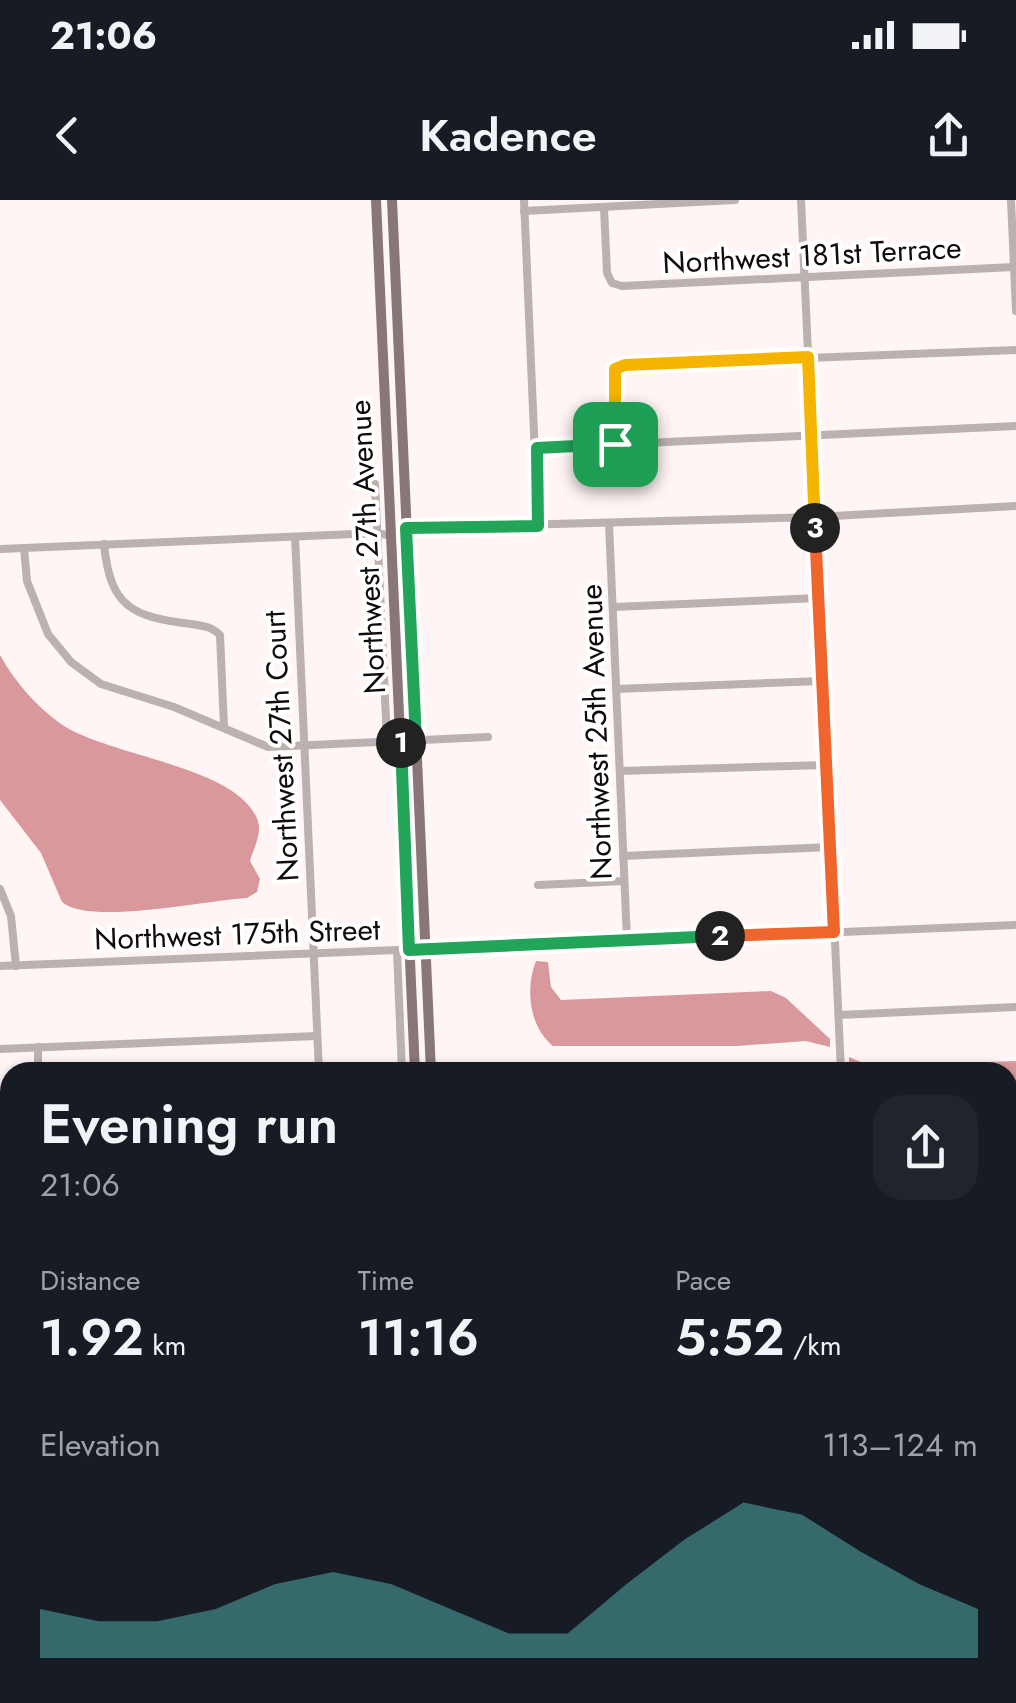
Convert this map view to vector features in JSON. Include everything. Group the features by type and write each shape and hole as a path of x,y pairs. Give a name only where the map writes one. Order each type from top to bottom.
{"main road":[{"name":"Northwest 27th Avenue","path":"376,200 400,740 403,950 414,1062"},
{"name":"Northwest 27th Avenue","path":"392,200 431,1062"},
{"path":"383,359 399,358"},
{"path":"390,504 398,524 406,528"},
{"path":"391,536 399,540 408,558"}],"street":[{"path":"524,200 538,526"},
{"path":"524,211 736,200"},
{"path":"801,200 840,1062"},
{"path":"1011,200 1016,311"},
{"name":"Northwest 181st Terrace","path":"604,208 612,283 1014,268"},
{"path":"615,444 615,369 625,365 1016,350"},
{"path":"537,448 1016,426"},
{"path":"375,484 386,741"},
{"path":"406,528 815,517 1016,506"},
{"name":"Northwest 25th Avenue","path":"610,523 627,940"},
{"path":"0,549 377,533 391,536"},
{"name":"Northwest 27th Court","path":"294,536 318,1062"},
{"path":"104,544 107,572 121,602 146,617 208,626 220,635 224,727"},
{"path":"24,548 35,606 48,634 71,662 101,684 224,727 257,745 488,737"},
{"path":"614,607 818,598"},
{"path":"616,689 822,681"},
{"path":"620,771 826,765"},
{"path":"623,856 830,847"},
{"path":"538,885 624,881"},
{"path":"0,889 11,916 16,966"},
{"name":"Northwest 175th Street","path":"0,966 1016,925"},
{"path":"402,1062 403,950"},
{"path":"838,1015 1016,1007"},
{"path":"0,1049 317,1036"},
{"path":"38,1048 38,1062"}],"shaded area":[{"path":"0,655 27,693 61,724 108,745 195,773 242,799 256,816 259,827 250,861 260,879 257,892 247,898 122,912 76,909 62,902 41,853 0,800"},
{"path":"536,961 548,962 551,987 561,1000 771,991 786,998 830,1039 830,1047 806,1041 736,1046 553,1046 539,1029 531,1006"}],"route":[{"path":"808,357 834,932 409,950 400,740 416,740 406,528 538,526 537,448 615,444 615,369 625,365 808,357"}]}
